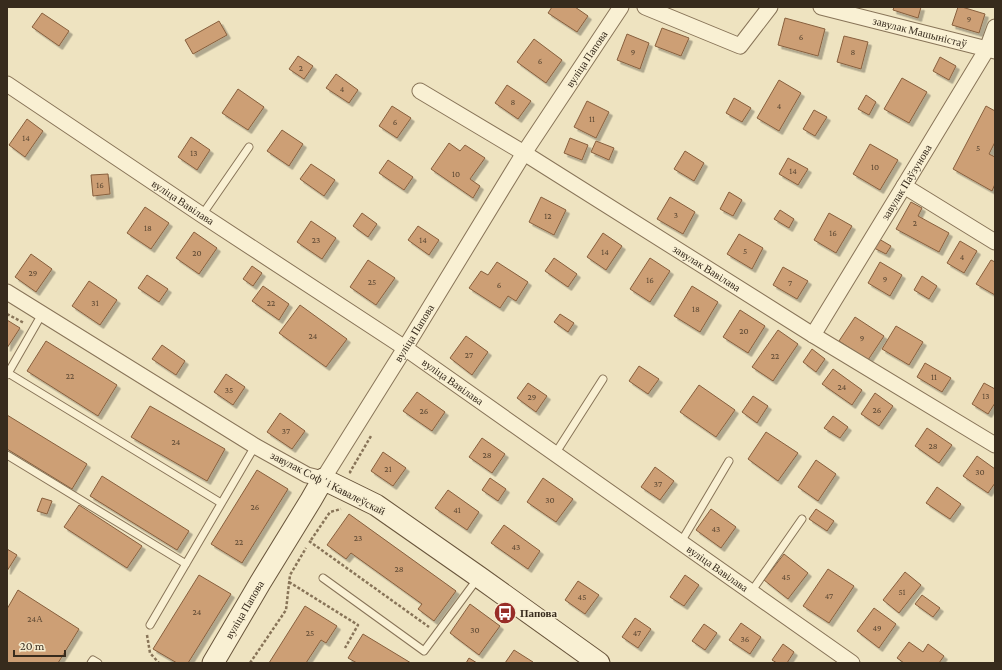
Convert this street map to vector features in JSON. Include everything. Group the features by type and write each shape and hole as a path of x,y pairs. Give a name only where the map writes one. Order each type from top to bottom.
{"street":[{"name":"вуліца Папова","path":"213,663 260,583 312,500 322,479 405,348 524,153 621,7"},
{"path":"645,7 740,46 770,7"},
{"name":"завулак Машыністаў","path":"821,7 991,50"},
{"name":"завулак Паўзунова","path":"813,335 904,186 991,50 995,27"},
{"name":"вуліца Вавілава","path":"7,84 202,215 405,348 852,663"},
{"name":"завулак Вавілава","path":"420,91 524,153 813,335 995,445"},
{"path":"904,186 995,242"},
{"name":"завулак Софʼі Кавалеўскай","path":"7,292 255,446 307,475 322,479 376,505 599,663"}],"lane":[{"path":"202,215 249,147"},
{"path":"42,314 7,374 221,504"},
{"path":"555,454 603,379"},
{"path":"150,625 255,446"},
{"path":"7,455 186,564"},
{"path":"681,542 729,461"},
{"path":"751,592 802,519"},
{"path":"323,578 424,651 479,577"},
{"path":"91,663 93,660 98,663"}],"path":[{"path":"7,314 33,329"},
{"path":"356,476 350,472 374,431"},
{"path":"250,663 286,610 290,575 310,542 330,512 346,508"},
{"path":"310,542 437,633"},
{"path":"289,582 358,625 345,648"},
{"path":"150,625 146,633 150,652 159,663"}],"building":[{"path":"552,7 575,7 588,16 577,32 548,13"},
{"path":"894,7 921,7 918,18 893,10"},
{"path":"958,7 985,14 979,33 952,25"},
{"path":"42,13 69,31 59,46 32,27"},
{"path":"785,18 825,29 818,56 778,45"},
{"path":"219,21 227,35 193,54 185,40"},
{"path":"662,28 689,38 681,56 655,46"},
{"path":"627,34 649,43 640,69 617,60"},
{"path":"844,36 868,42 861,69 837,62"},
{"path":"534,39 562,60 546,83 517,62"},
{"path":"298,56 313,66 304,79 289,69"},
{"path":"940,57 956,66 949,80 933,71"},
{"path":"336,74 358,90 349,103 326,88"},
{"path":"902,78 927,92 909,123 884,109"},
{"path":"779,80 801,93 779,131 757,118"},
{"path":"507,85 531,101 518,119 495,103"},
{"path":"238,89 264,107 248,130 222,113"},
{"path":"866,95 876,102 869,115 858,109"},
{"path":"734,98 751,108 742,122 726,113"},
{"path":"587,101 609,112 596,138 574,127"},
{"path":"392,106 411,118 397,138 379,126"},
{"path":"986,106 995,111 995,142 989,154 995,157 995,184 992,191 953,169"},
{"path":"814,110 827,117 815,136 803,129"},
{"path":"27,119 43,131 25,157 9,145"},
{"path":"282,130 303,144 289,166 267,151"},
{"path":"191,137 210,150 197,170 178,157"},
{"path":"570,138 588,145 582,160 564,153"},
{"path":"596,141 614,148 609,160 591,152"},
{"path":"449,143 460,151 465,145 485,158 470,179 480,186 473,198 431,169"},
{"path":"870,144 898,160 880,190 853,174"},
{"path":"685,151 704,163 694,181 674,169"},
{"path":"788,158 808,169 798,185 779,174"},
{"path":"388,160 413,177 404,190 379,173"},
{"path":"311,164 335,180 324,196 300,179"},
{"path":"108,174 110,194 93,196 91,175"},
{"path":"729,192 742,200 733,216 720,209"},
{"path":"541,197 566,210 554,235 529,222"},
{"path":"670,197 695,212 683,234 657,219"},
{"path":"911,202 922,208 918,216 949,233 939,252 896,229"},
{"path":"145,207 169,223 151,249 127,233"},
{"path":"780,210 794,219 789,228 774,219"},
{"path":"362,213 377,224 368,237 353,226"},
{"path":"829,213 852,226 836,253 814,240"},
{"path":"311,221 336,238 322,259 297,242"},
{"path":"418,226 439,240 429,255 408,240"},
{"path":"194,232 217,248 199,274 176,258"},
{"path":"603,233 622,246 606,270 587,257"},
{"path":"739,234 763,248 752,269 727,254"},
{"path":"879,239 891,246 886,254 874,248"},
{"path":"960,241 977,251 964,273 947,263"},
{"path":"31,254 52,269 36,292 15,277"},
{"path":"554,258 577,274 568,287 545,271"},
{"path":"650,258 670,271 650,302 630,289"},
{"path":"368,260 395,278 376,305 350,287"},
{"path":"991,260 995,262 995,295 976,284"},
{"path":"497,262 528,282 516,301 508,296 500,308 469,288 481,271 488,275"},
{"path":"880,262 902,275 890,296 868,283"},
{"path":"252,266 262,273 253,286 243,279"},
{"path":"783,267 808,281 797,299 773,285"},
{"path":"147,275 168,289 159,302 138,288"},
{"path":"922,276 937,286 929,299 914,290"},
{"path":"89,281 117,300 100,325 72,306"},
{"path":"263,286 289,304 279,320 252,301"},
{"path":"692,286 718,302 700,332 674,316"},
{"path":"300,305 347,339 326,367 279,333"},
{"path":"740,310 765,326 748,353 723,337"},
{"path":"560,314 574,323 568,332 554,322"},
{"path":"855,317 884,336 868,360 839,341"},
{"path":"7,320 20,328 7,348"},
{"path":"896,326 923,342 909,365 882,349"},
{"path":"778,330 798,344 773,381 752,367"},
{"path":"466,336 488,352 472,375 450,358"},
{"path":"46,341 117,385 98,416 27,371"},
{"path":"162,345 185,361 176,375 152,359"},
{"path":"812,349 825,359 816,372 803,362"},
{"path":"925,363 951,378 942,392 917,377"},
{"path":"639,366 659,379 648,394 629,381"},
{"path":"833,369 862,390 852,405 822,384"},
{"path":"226,374 245,387 233,405 214,392"},
{"path":"528,383 547,396 536,412 517,398"},
{"path":"984,383 995,389 995,403 988,414 972,404"},
{"path":"699,385 735,410 716,437 680,412"},
{"path":"417,392 445,412 432,431 403,411"},
{"path":"875,393 893,406 879,426 861,414"},
{"path":"753,396 768,406 757,423 742,412"},
{"path":"150,406 225,449 207,481 131,437"},
{"path":"280,413 305,431 292,449 267,432"},
{"path":"7,415 87,464 72,489 7,449"},
{"path":"833,416 848,427 840,438 824,428"},
{"path":"927,428 952,445 939,463 915,446"},
{"path":"766,432 798,453 778,481 748,459"},
{"path":"482,438 505,454 492,473 469,457"},
{"path":"383,452 406,468 393,486 371,471"},
{"path":"977,456 995,469 995,483 988,493 963,476"},
{"path":"816,460 836,474 818,501 798,487"},
{"path":"655,467 674,481 660,500 641,487"},
{"path":"257,470 288,489 242,563 211,544"},
{"path":"102,476 189,531 177,550 90,496"},
{"path":"490,478 506,489 498,501 482,490"},
{"path":"543,478 573,499 556,522 527,502"},
{"path":"937,487 961,504 950,519 926,503"},
{"path":"448,490 479,512 467,530 435,508"},
{"path":"42,498 52,501 47,514 37,511"},
{"path":"79,505 142,546 127,568 64,527"},
{"path":"711,509 736,527 721,548 696,530"},
{"path":"816,509 834,521 827,531 809,519"},
{"path":"349,514 456,591 434,621 418,609 422,604 351,553 346,559 327,545"},
{"path":"504,525 540,551 528,569 491,543"},
{"path":"7,549 17,555 7,571"},
{"path":"784,554 808,573 788,599 764,580"},
{"path":"828,569 854,586 829,623 803,606"},
{"path":"905,572 921,585 899,613 883,600"},
{"path":"199,575 231,594 188,663 177,663 153,649"},
{"path":"685,575 699,585 684,606 670,597"},
{"path":"578,581 599,595 585,614 565,600"},
{"path":"18,590 79,629 58,663 7,663 7,609"},
{"path":"922,595 940,608 933,617 915,604"},
{"path":"470,604 500,626 479,655 450,633"},
{"path":"305,606 337,626 326,643 321,640 306,663 269,663"},
{"path":"874,608 896,624 879,648 857,631"},
{"path":"635,618 651,629 638,648 622,637"},
{"path":"741,623 761,637 750,654 729,640"},
{"path":"704,624 717,633 705,650 692,641"},
{"path":"363,634 411,663 357,663 348,658"},
{"path":"909,642 923,652 928,644 944,656 939,663 904,663 897,658"},
{"path":"783,644 794,652 787,663 777,663 772,660"},
{"path":"514,650 533,662 505,663"},
{"path":"469,658 477,663 466,663"}],"place":[{"name":"Папова","path":"505,613"}]}
